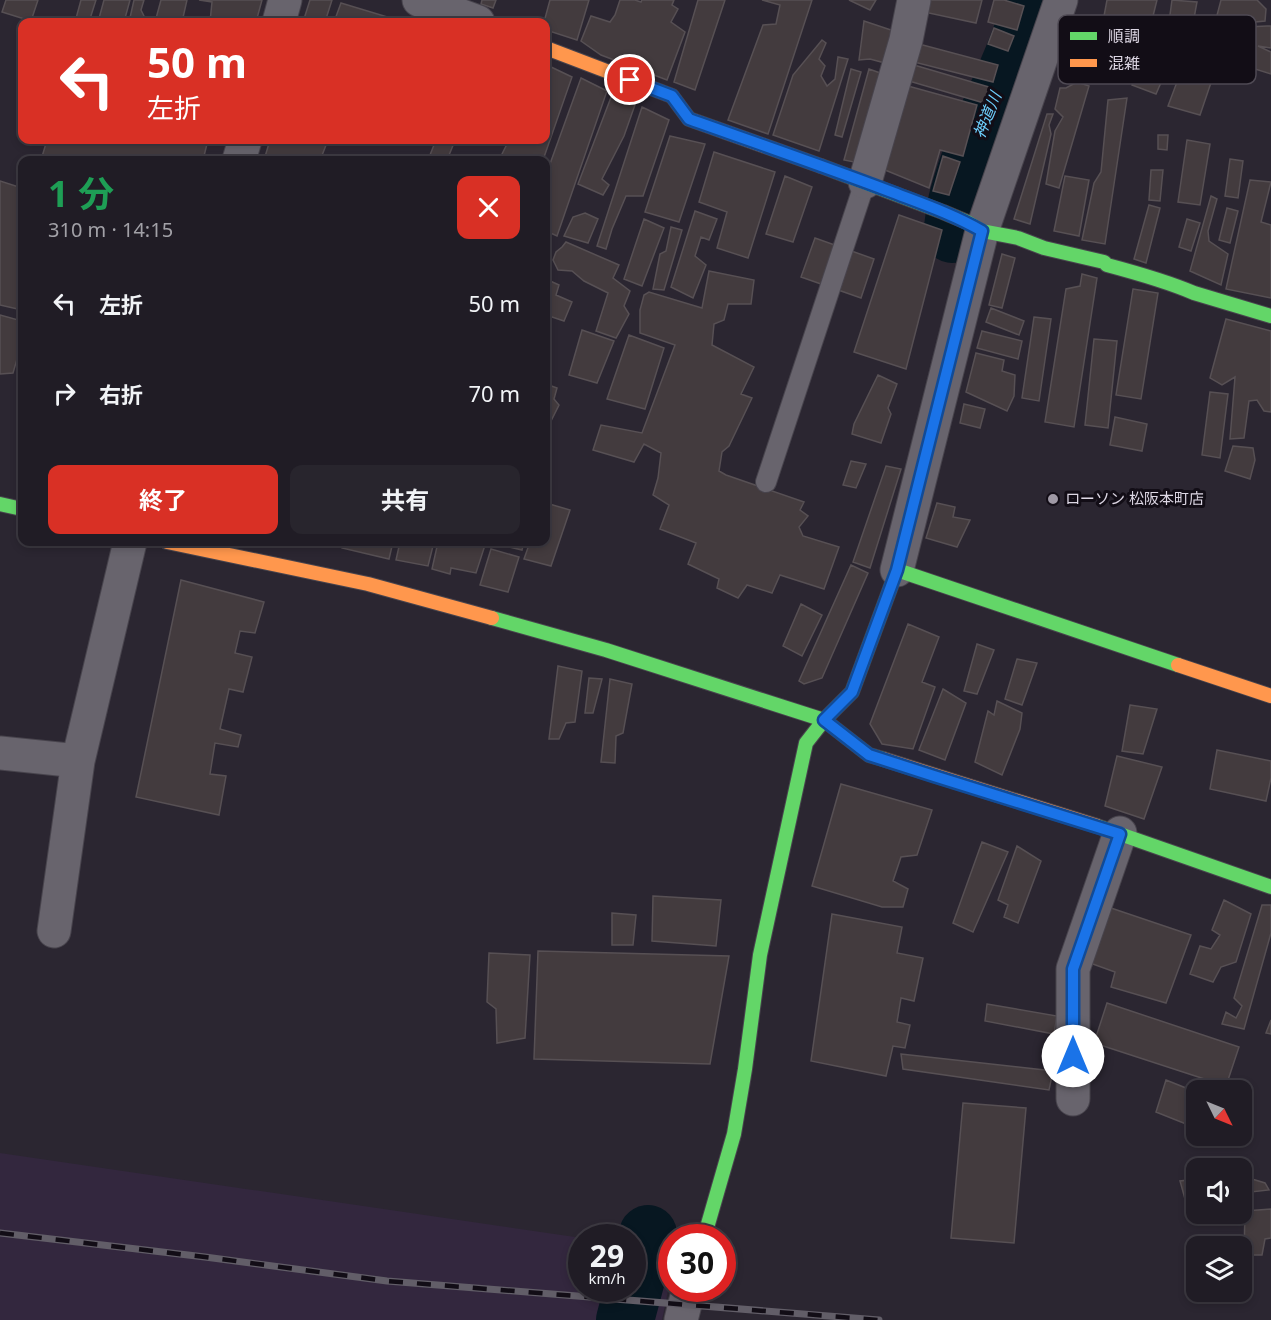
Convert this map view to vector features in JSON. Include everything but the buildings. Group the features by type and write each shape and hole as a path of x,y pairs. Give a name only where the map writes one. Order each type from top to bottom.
{"street":[{"path":"280,18 285,0"},
{"path":"419,0 467,18"},
{"path":"865,182 906,40 914,0"},
{"path":"708,1224 734,1134 760,955 806,743 824,720 852,692 897,570 974,226 1061,0"},
{"path":"550,50 672,96 689,119 865,182 974,226 1044,248 1104,262 1107,265 1138,273 1224,303 1271,316"},
{"path":"0,504 18,508"},
{"path":"54,932 78,761 129,546"},
{"path":"186,546 368,584 606,650 824,720 869,755 1120,834 1271,887"},
{"path":"897,570 1271,696"},
{"path":"0,753 78,761"},
{"path":"1073,1099 1073,969 1120,834"},
{"path":"681,1320 686,1302"}],"lane":[{"path":"766,482 865,182"}],"shaded area":[{"path":"0,1153 568,1236 568,1302 646,1302 646,1248 658,1249 658,1302 666,1302 662,1320 0,1320"}],"waterway":[{"name":"神道川","path":"952,234 957,202 966,172 1016,50 1033,0"},
{"name":"神道川","path":"625,1320 648,1234"}],"railway":[{"path":"0,1233 387,1281 879,1320"}],"traffic: fast":[{"path":"821,166 943,212 982,231 1018,238 1044,248 1104,262 1107,265 1271,316"},
{"path":"0,504 18,508"},
{"path":"492,618 606,650 824,720 852,692 897,570 1178,665"},
{"path":"708,1224 734,1134 760,955 806,743 824,720 869,755 883,759"},
{"path":"1097,826 1271,887"}],"traffic: slow":[{"path":"550,50 672,96 689,119 821,166"},
{"path":"186,546 368,584 492,618"},
{"path":"1178,665 1271,696"},
{"path":"883,759 1097,826"}],"place":[{"name":"ローソン 松阪本町店","path":"1053,499"}],"route":[{"path":"630,80 672,96 689,119 865,182 967,222 982,231 897,570 852,692 824,720 869,755 1120,834 1073,969 1073,1056"}]}
